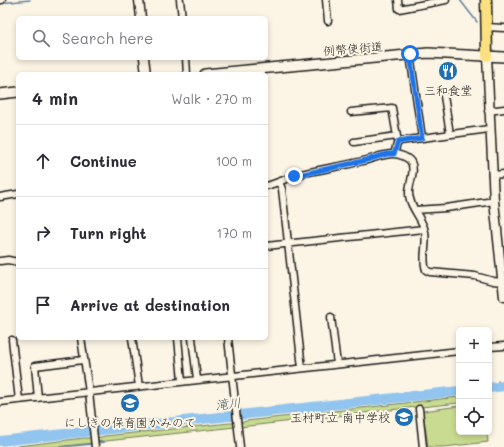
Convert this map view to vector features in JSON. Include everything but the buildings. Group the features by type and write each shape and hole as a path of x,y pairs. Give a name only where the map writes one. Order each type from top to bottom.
{"main road":[{"path":"486,0 487,56"},
{"name":"例幣使街道","path":"242,72 410,54 436,53 504,57"},
{"path":"0,94 16,92"}],"street":[{"path":"139,0 141,16"},
{"path":"180,0 182,16"},
{"path":"326,0 328,21"},
{"path":"398,0 399,10 446,0"},
{"path":"486,27 504,28"},
{"path":"410,54 422,138"},
{"path":"487,56 488,111 492,175 494,201 500,234 504,297"},
{"path":"144,60 146,72"},
{"path":"186,60 187,72"},
{"path":"444,96 450,134"},
{"path":"351,112 392,108 398,139 394,154"},
{"path":"488,111 504,109"},
{"path":"354,142 422,138 489,129"},
{"path":"268,185 300,174 394,154 402,156 411,162 413,167 408,193 412,205 424,229 426,238 426,270 430,272 475,276 503,285"},
{"path":"492,175 504,174"},
{"path":"279,182 282,189 302,368"},
{"path":"0,197 16,194"},
{"path":"415,210 438,210 494,201"},
{"path":"268,246 424,229"},
{"path":"0,261 8,260 16,262"},
{"path":"331,317 337,364"},
{"path":"12,340 19,400"},
{"path":"81,340 95,447"},
{"path":"132,340 139,386"},
{"path":"178,340 182,381"},
{"path":"192,340 197,379"},
{"path":"228,340 240,447"},
{"path":"492,348 504,346"},
{"path":"0,402 456,351"},
{"path":"38,398 35,366 83,360"},
{"path":"419,408 423,447"}],"green space":[{"path":"456,397 456,403 422,407 421,405 416,407 240,427 240,423 246,421"},
{"path":"456,406 456,435 487,435 488,442 444,447 428,447 423,411"},
{"path":"235,423 235,427 97,442 96,438 105,436"},
{"path":"92,438 93,443 56,447 10,447"}],"waterway":[{"path":"0,3 30,0"},
{"path":"460,0 477,22"},
{"name":"滝川","path":"498,381 499,387"},
{"name":"滝川","path":"492,388 504,386"},
{"name":"滝川","path":"0,441 456,391"},
{"path":"97,443 104,442"},
{"path":"62,447 92,444"}],"place":[{"name":"三和食堂","path":"448,71"},
{"name":"にしきの保育園かみのて","path":"130,403"},
{"name":"玉村町立 南中学校","path":"404,417"}],"route":[{"path":"294,176 363,161 387,154 394,154 396,144 398,142 422,138 410,54"}]}
